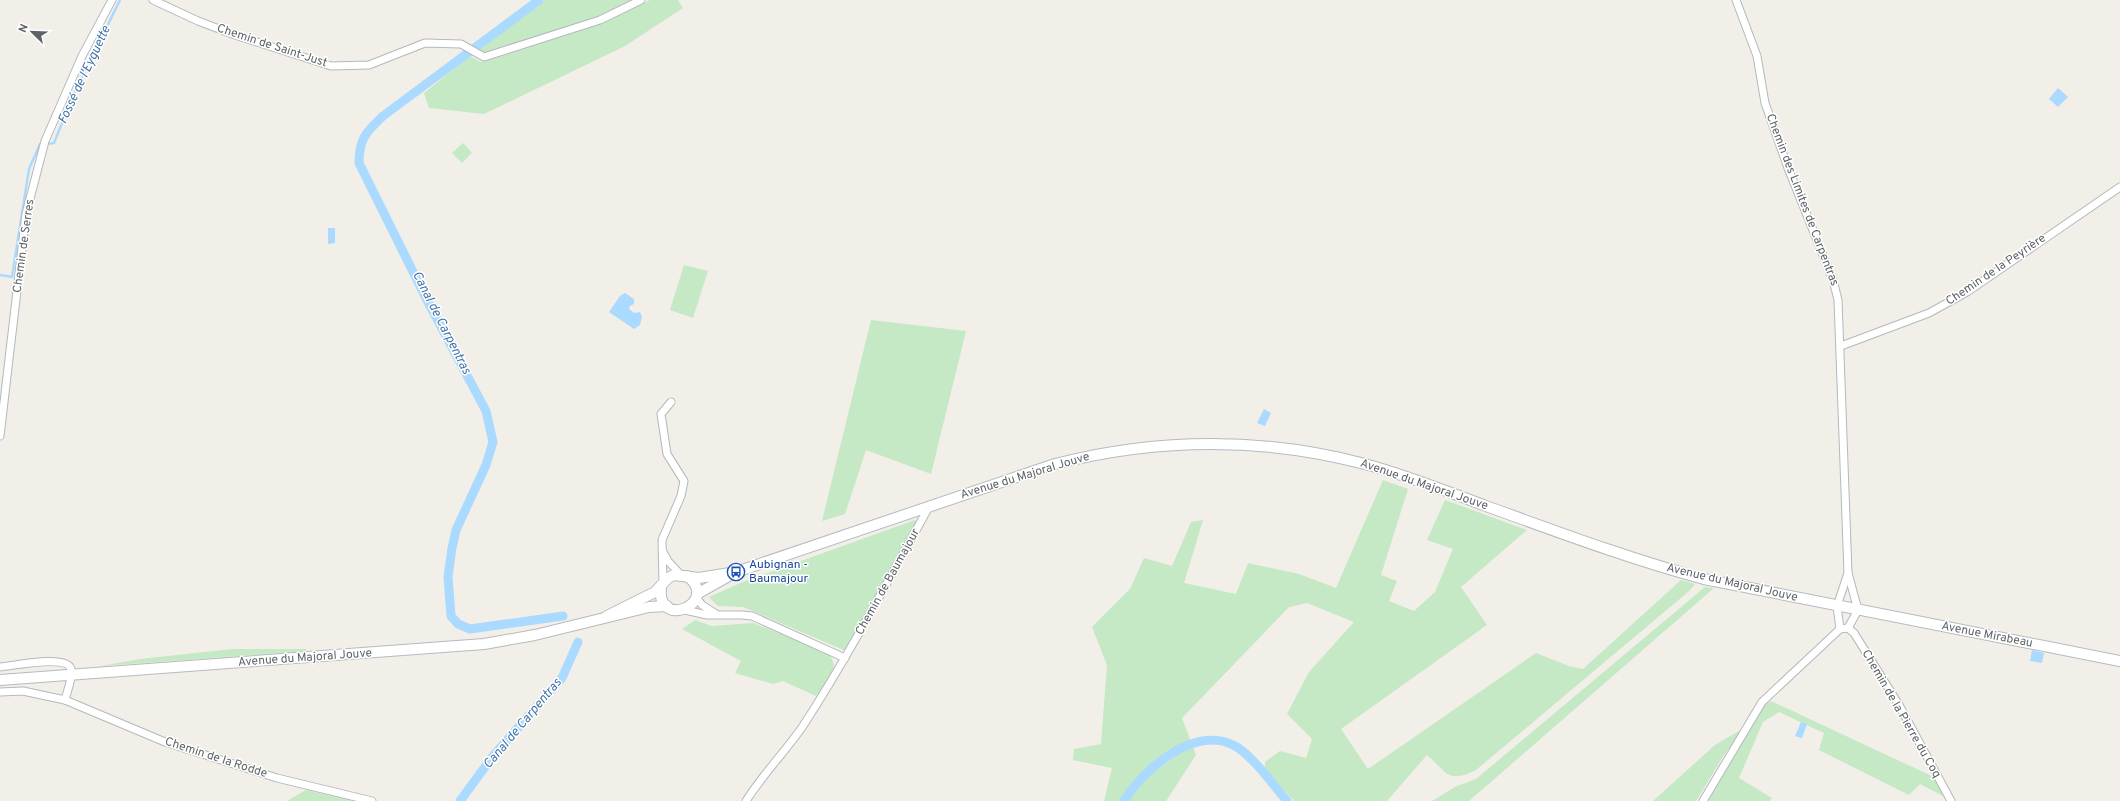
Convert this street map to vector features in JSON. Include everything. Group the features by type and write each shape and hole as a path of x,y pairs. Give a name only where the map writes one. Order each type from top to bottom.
{"main road":[{"name":"Avenue du Majoral Jouve","path":"607,616 647,597 674,575 712,577 736,572 930,505 1055,464 1118,451 1200,443 1259,445 1293,449 1365,464 1408,477 1666,569 1711,580 1856,609"},
{"name":"Avenue du Majoral Jouve","path":"0,680 484,644 535,635 607,616 649,607 667,606 672,610 685,610 690,607 697,596 736,572"},
{"path":"684,575 695,584 697,596"},
{"path":"662,585 662,600 667,606"},
{"name":"Avenue Mirabeau","path":"1856,609 2120,661"}],"street":[{"name":"Chemin de Serres","path":"0,436 28,207 45,142 82,56 112,0"},
{"name":"Chemin de Saint-Just","path":"153,0 198,21 235,35 331,66 370,65 425,43 462,44 469,46 476,54 484,56 600,20 641,0"},
{"name":"Chemin des Limites de Carpentras","path":"1736,0 1757,56 1765,103 1788,168 1833,280 1838,300 1841,346 1848,573 1856,609"},
{"name":"Chemin de la Peyrière","path":"1841,346 1929,313 1967,292 2120,187"},
{"path":"662,585 662,540 684,488 684,481 667,454 661,414 671,402"},
{"name":"Chemin de Baumajour","path":"746,801 759,780 801,728 845,658 930,505"},
{"path":"663,552 674,569 684,575"},
{"name":"Chemin des Limites de Carpentras","path":"1837,606 1848,573"},
{"path":"697,596 702,605 718,615"},
{"path":"1837,606 1840,629"},
{"path":"1703,801 1762,702 1840,629 1848,628 1856,609"},
{"path":"685,610 718,615 742,614 752,616 845,658"},
{"name":"Chemin de la Pierre du Coq","path":"1848,628 1854,633 1899,705 1951,801"},
{"path":"0,667 58,661 69,665 71,675 65,700 23,691 0,692"},
{"name":"Chemin de la Rodde","path":"65,700 165,742 277,778 372,801"}],"green space":[{"path":"545,0 634,0 603,16 483,54 476,49"},
{"path":"650,0 678,0 683,8 625,46 484,114 429,108 424,93 470,56 481,62 601,23"},
{"path":"463,143 472,153 462,163 452,153"},
{"path":"684,265 708,271 693,318 670,310"},
{"path":"871,320 966,331 931,474 866,450 845,514 822,521"},
{"path":"1383,480 1408,489 1381,575 1397,581 1389,601 1414,611 1435,592 1453,549 1427,540 1445,500 1527,530 1461,587 1487,625 1341,729 1368,769 1536,653 1569,666 1583,669 1681,580 1695,584 1688,592 1476,770 1459,776 1453,776 1444,771 1427,755 1387,801 1294,801 1265,770 1265,762 1280,751 1306,758 1312,739 1287,714 1309,672 1354,622 1307,603 1289,607 1182,718 1196,755 1166,801 1104,801 1112,768 1073,760 1074,749 1101,744 1107,665 1092,627 1130,589 1144,558 1172,566 1191,522 1203,520 1184,583 1236,594 1248,563 1299,574 1336,588"},
{"path":"915,520 918,524 846,651 743,607 718,606 709,597 745,581"},
{"path":"1705,587 1714,588 1469,801 1432,801 1455,787 1476,779"},
{"path":"695,620 712,626 753,623 828,653 834,665 834,671 829,681 816,696 783,681 773,684 735,673 741,661 682,629"},
{"path":"232,649 305,649 307,651 101,666 140,659"},
{"path":"1771,701 1936,778 1947,798 1920,784 1909,795 1819,750 1824,733 1779,712 1763,722 1739,778 1772,798 1770,801 1708,801 1764,706"},
{"path":"1744,728 1724,755 1696,801 1653,801 1715,745"},
{"path":"306,790 352,801 287,801"}],"water":[{"path":"2058,88 2068,97 2058,107 2049,99"},
{"path":"328,228 335,228 335,243 328,244"},
{"path":"625,293 634,299 634,304 630,306 629,309 634,313 640,312 642,317 640,325 634,329 609,312 620,296"},
{"path":"1264,409 1271,413 1265,426 1257,423"},
{"path":"2032,650 2044,653 2042,663 2030,661"},
{"path":"1801,722 1807,724 1802,738 1795,736"}],"waterway":[{"name":"Fossé de l'Eyguette","path":"46,144 54,143 73,96 120,0"},
{"name":"Canal de Carpentras","path":"539,0 383,116 365,136 360,148 359,163 430,306 486,411 493,442 486,465 456,530 448,577 451,616 458,624 470,629 563,616"},
{"name":"Fossé de l'Eyguette","path":"0,275 12,277 29,169 40,144"},
{"name":"Canal de Carpentras","path":"460,801 493,756 562,678 578,642"},
{"name":"Canal de Carpentras","path":"1124,801 1144,776 1157,764 1172,753 1188,745 1204,741 1220,741 1235,746 1242,751 1262,771 1287,801"}],"place":[{"name":"Aubignan - Baumajour","path":"736,572"}]}
